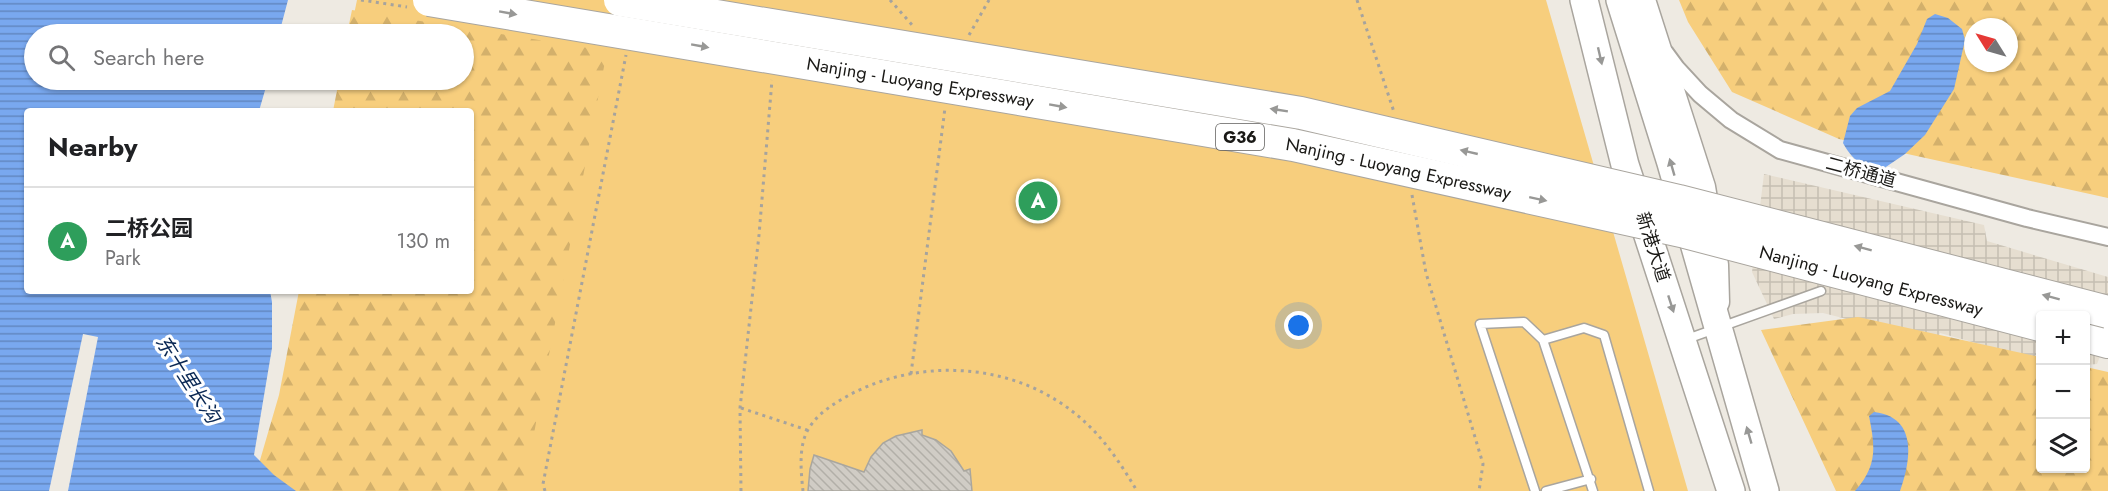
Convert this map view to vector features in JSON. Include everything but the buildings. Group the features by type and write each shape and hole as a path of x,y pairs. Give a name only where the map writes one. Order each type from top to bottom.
{"highway":[{"name":"Nanjing - Luoyang Expressway","path":"620,0 1301,114 1679,201 2108,312"},
{"name":"Nanjing - Luoyang Expressway","path":"422,4 1293,146 1685,232 2036,324"},
{"path":"2090,337 2108,342"}],"main road":[{"name":"新港大道","path":"1584,0 1625,165 1731,491"},
{"path":"1620,0 1671,163 1765,491"}],"street":[{"path":"1644,0 1703,187 1716,265 1718,328"},
{"name":"二桥通道","path":"1655,38 1676,68 1700,94 1731,120 1780,150 2027,218 2108,237"}],"lane":[{"path":"1683,340 1821,291"},
{"path":"1535,491 1480,324 1524,322 1543,340 1591,479 1593,491"},
{"path":"1543,340 1584,328 1604,335 1649,491"},
{"path":"1546,491 1591,479"}],"path":[{"path":"361,0 422,4"},
{"path":"966,40 989,0"},
{"path":"1357,0 1397,121"},
{"path":"544,491 543,484 628,45"},
{"path":"741,491 740,408 759,235 773,70"},
{"path":"911,374 946,100"},
{"path":"1411,185 1426,273 1483,464 1479,491"},
{"path":"803,491 802,454 807,430 822,413 839,401 876,383 938,370 979,372 1039,391 1073,412 1103,439 1116,455 1137,491"},
{"path":"740,408 807,430"}],"shaded area":[{"path":"1764,174 1984,225 1987,241 2108,277 2108,336 2097,364 2090,365 2090,311 2036,311 2036,360 1940,333 1937,342 1823,313 1793,314 1774,319 1752,272"}],"green space":[{"path":"357,0 1546,0 1688,491 412,491 470,294 474,294 474,108 347,108 422,90 474,90 474,24 352,24"},
{"path":"1679,0 2108,0 2108,198 1839,139 1732,92 1688,22"},
{"path":"352,10 439,24 349,24"},
{"path":"474,30 607,51 523,491 251,491 279,395 298,294 474,294 474,108 334,108 337,90 474,90"},
{"path":"1858,317 2036,356 2036,473 2090,473 2090,368 2108,372 2108,491 1836,491 1761,330"}],"water":[{"name":"东十里长沟","path":"0,0 288,0 282,24 24,24 24,90 265,90 260,108 24,108 24,294 271,294 272,348 254,455 274,475 296,491 0,491"},
{"path":"1935,14 1948,18 1962,29 1964,44 1954,89 1925,135 1905,154 1880,171 1862,165 1850,154 1843,143 1850,116 1857,108 1890,91 1917,44 1927,19"},
{"path":"1874,412 1898,422 1908,442 1907,466 1900,491 1855,491 1868,473 1871,464 1873,437 1869,416"}],"pier":[{"path":"83,334 98,337 68,491 49,491"}],"place":[{"name":"二桥公园","path":"1038,201"}]}
